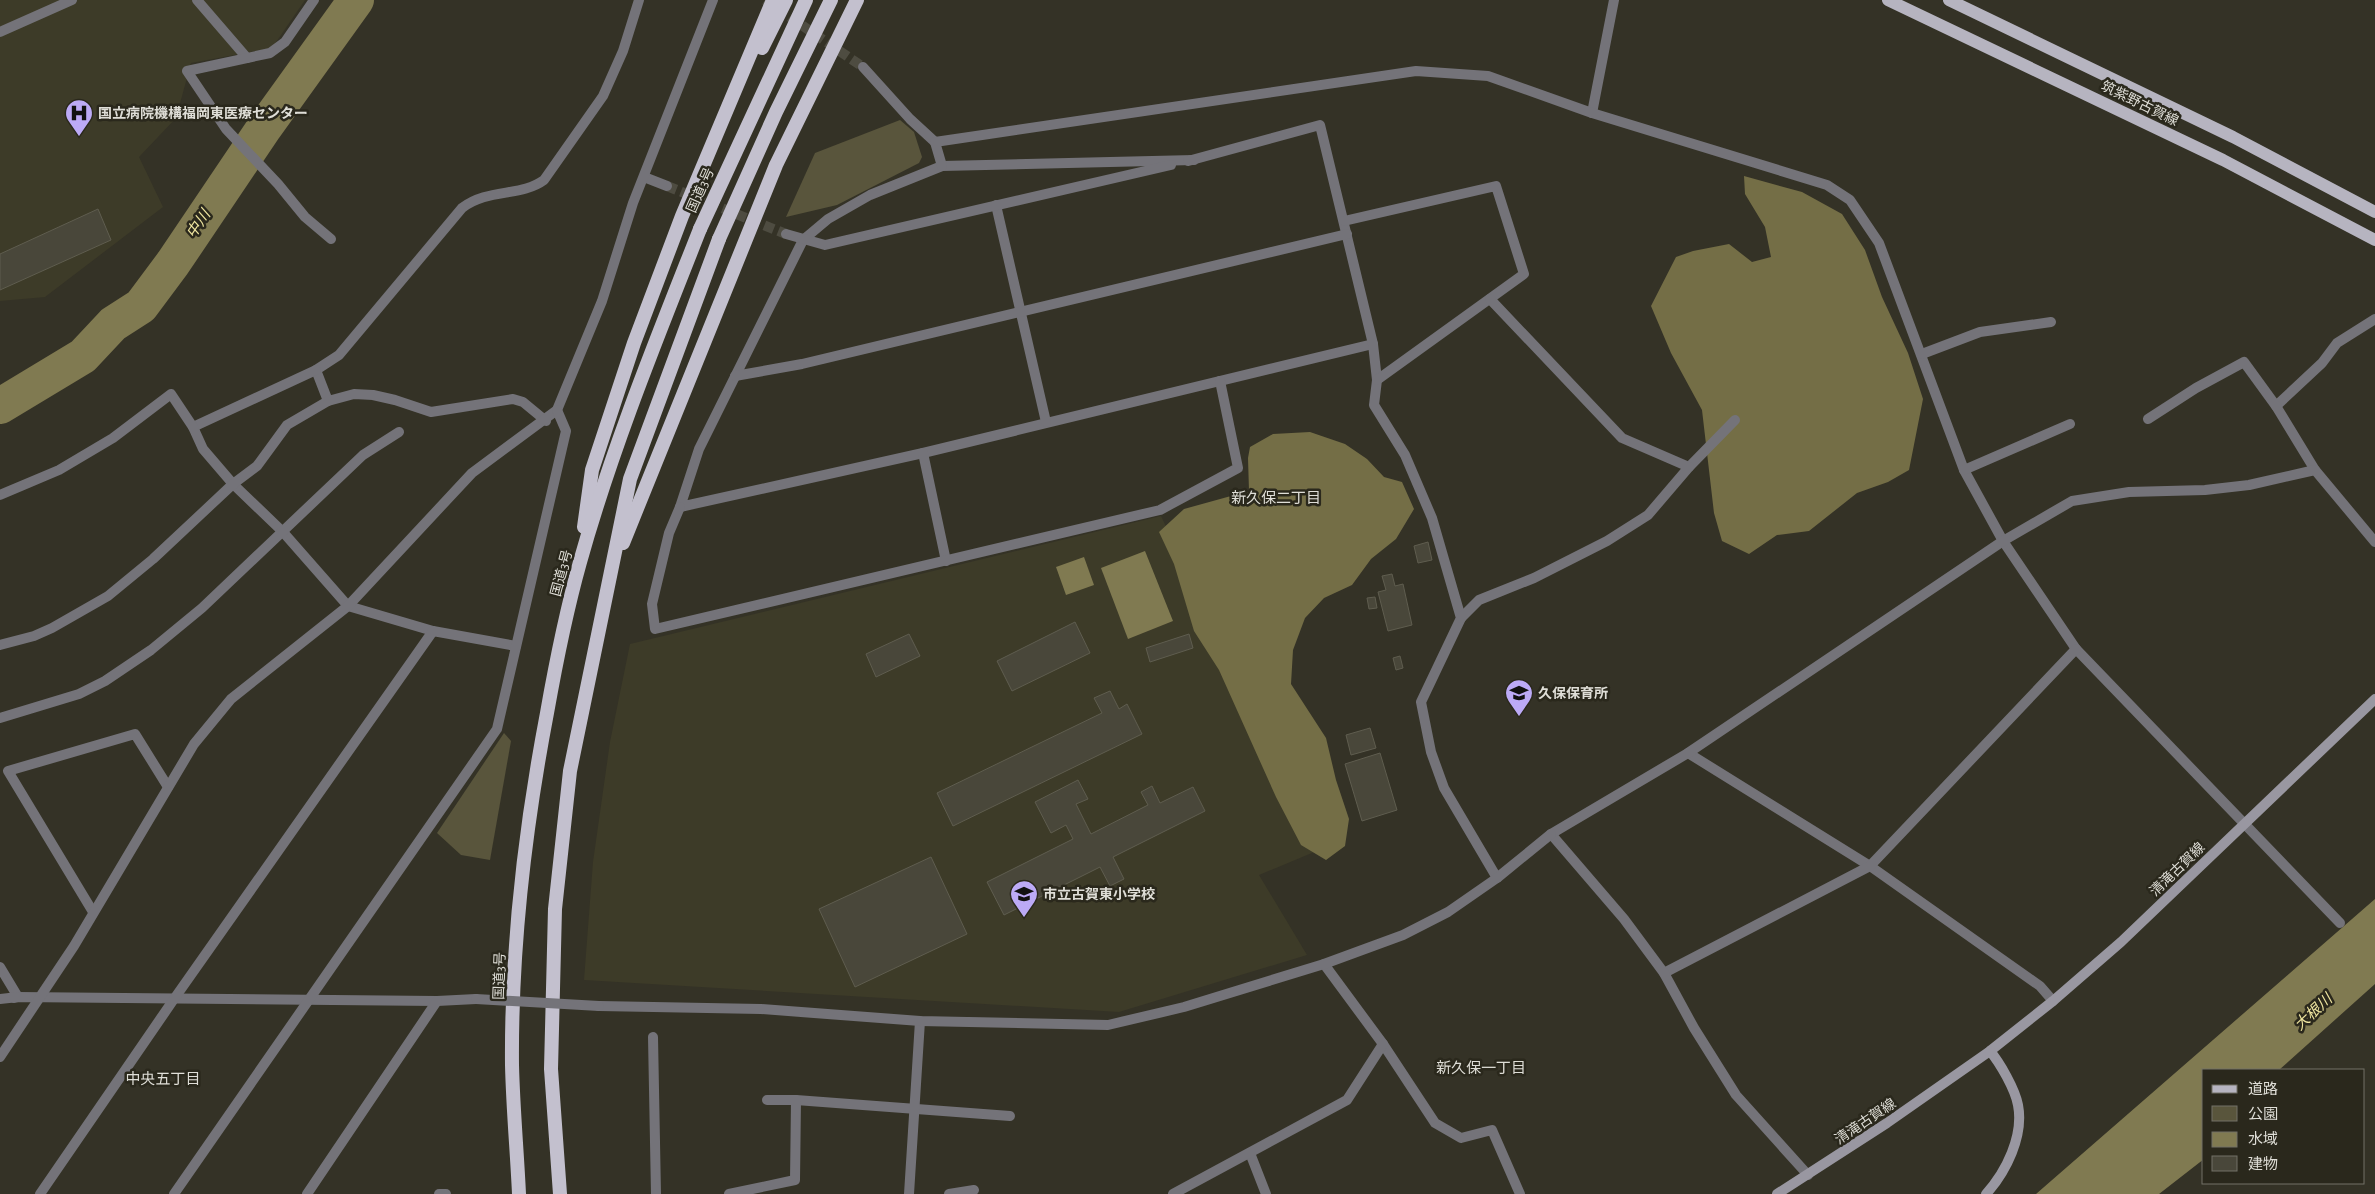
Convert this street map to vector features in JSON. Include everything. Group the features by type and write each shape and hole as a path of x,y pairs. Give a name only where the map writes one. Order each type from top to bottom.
{"highway":[{"path":"580,560 592,470 634,343 682,216 774,0"},
{"path":"703,168 786,0"},
{"name":"国道3号","path":"519,1194 512,1064 518,905 537,766 565,621 580,560 653,349 700,229 806,0"},
{"path":"560,1194 551,1069 555,909 570,771 630,479 719,239 776,112 831,0"},
{"path":"611,571 650,482 689,378 776,165 857,0"}],"main road":[{"name":"筑紫野古賀線","path":"1888,0 2223,160 2375,240"},
{"name":"筑紫野古賀線","path":"1949,0 2233,137 2375,212"},
{"name":"清滝古賀線","path":"1777,1194 1808,1175 1990,1050 2053,1001 2121,942 2375,699"},
{"path":"1986,1194 2007,1161 2018,1134 2018,1105 2002,1066 1990,1050"}],"street":[{"path":"0,32 72,0"},
{"path":"197,0 247,58"},
{"path":"314,0 284,42 270,53 187,72 226,129 278,184 304,217 332,239"},
{"path":"193,427 316,370 339,355 462,208 484,195 536,185 544,180 603,96 623,51 639,0"},
{"path":"0,1057 41,998 194,744 230,700 348,606 472,473 557,410 602,301 633,203 714,0"},
{"path":"1592,113 1614,0"},
{"path":"863,67 910,119 935,142 942,166"},
{"path":"935,142 1416,71 1488,76 1592,113 1784,170 1827,185 1850,200 1879,243 1930,373 1936,400 1964,470 2003,541 2076,648 2340,923"},
{"path":"786,234 825,245 1194,160 1320,125 1373,344 1377,380 1374,404 1405,456 1432,518 1461,618"},
{"path":"1194,160 942,166 870,196 828,220 803,240 698,449 680,507 669,533 652,604 655,628 1160,510 1238,468 1220,381"},
{"path":"644,177 667,186"},
{"path":"1344,221 1496,186 1524,274 1377,380"},
{"path":"996,205 1046,422"},
{"path":"735,376 802,364 1347,234"},
{"path":"1490,299 1622,438 1690,467"},
{"path":"2276,406 2322,363 2337,343 2375,319"},
{"path":"1922,354 1980,332 2051,322"},
{"path":"680,507 923,453 1373,344"},
{"path":"2148,419 2196,388 2244,362 2276,406 2315,470 2375,542"},
{"path":"316,370 328,401"},
{"path":"0,495 59,470 113,438 171,394 193,427 203,449 234,484 283,532 348,606 433,631 516,646"},
{"path":"0,645 34,636 52,628 108,596 153,559 234,484 258,466 287,425 328,401 354,394 373,395 431,412 513,399 523,402 546,420"},
{"path":"174,1194 497,730 566,431 557,410"},
{"path":"1497,878 1444,788 1431,752 1421,702 1461,618 1479,600 1534,578 1607,541 1648,515 1735,420"},
{"path":"1964,470 2070,424"},
{"path":"0,718 78,694 105,681 151,650 202,608 364,455 399,432"},
{"path":"923,453 946,561"},
{"path":"0,999 18,997 476,1000 599,1006 762,1009 920,1020 1108,1025 1184,1006 1324,964 1403,935 1448,912 1497,878 1551,834 1688,753 2003,541 2072,501 2129,492 2205,490 2249,485 2315,470"},
{"path":"40,1194 174,999 433,631"},
{"path":"1664,973 1870,866 2076,648"},
{"path":"93,912 8,771 135,734 168,787"},
{"path":"1688,753 1870,866 2040,986 2053,1001"},
{"path":"1551,834 1624,919 1664,973 1694,1028 1736,1095 1808,1175"},
{"path":"1324,964 1383,1044 1435,1123 1461,1138 1492,1130 1520,1194"},
{"path":"0,967 18,997"},
{"path":"0,1004 18,997"},
{"path":"307,1194 437,1001"},
{"path":"909,1194 920,1020"},
{"path":"653,1038 656,1194"},
{"path":"1173,1194 1347,1100 1383,1044"},
{"path":"767,1100 796,1100 1010,1116"},
{"path":"729,1194 795,1180 796,1100"},
{"path":"1250,1153 1266,1194"},
{"path":"949,1194 974,1190"},
{"path":"439,1194 446,1194"}],"shaded area":[{"name":"国立病院機構福岡東医療センター","path":"0,0 305,0 272,48 191,63 176,118 139,157 163,207 45,297 0,301"},
{"path":"1744,176 1802,192 1842,214 1865,250 1882,297 1908,353 1923,399 1909,470 1888,482 1857,493 1809,531 1777,535 1749,554 1722,541 1714,513 1702,410 1671,353 1651,306 1676,257 1693,251 1729,244 1752,262 1771,257 1765,227 1745,194"},
{"path":"1310,432 1345,444 1367,459 1384,477 1402,482 1414,509 1396,539 1371,559 1352,585 1324,598 1305,618 1293,650 1291,684 1326,738 1336,780 1349,819 1345,846 1326,860 1301,845 1276,797 1219,670 1194,631 1174,564 1159,532 1184,509 1249,491 1248,458 1250,447 1273,434"},
{"path":"1161,516 1319,850 1259,875 1307,955 1119,1012 584,980 593,862 610,742 630,644"}],"green space":[{"path":"900,120 914,132 922,157 919,163 837,205 786,217 815,153"},
{"path":"504,733 511,741 490,860 461,855 437,833"}],"water":[{"path":"1145,551 1173,621 1128,639 1101,568"},
{"path":"1084,557 1094,585 1066,595 1056,567"},
{"name":"大根川","path":"2375,899 2375,984 2280,1069 2202,1069 2202,1161 2159,1194 2036,1194"}],"building":[{"path":"98,209 111,240 0,290 0,254"},
{"path":"1428,542 1432,560 1418,563 1414,546"},
{"path":"1392,574 1395,586 1403,584 1412,625 1388,631 1378,592 1386,590 1382,576"},
{"path":"1375,597 1377,608 1369,609 1367,598"},
{"path":"1075,622 1090,653 1012,691 997,661"},
{"path":"909,634 920,656 876,677 866,654"},
{"path":"1189,634 1193,648 1150,662 1146,648"},
{"path":"1400,656 1403,668 1396,670 1393,658"},
{"path":"1110,691 1119,709 1127,704 1142,734 953,826 937,793 1102,713 1094,698"},
{"path":"1370,728 1376,748 1351,755 1346,735"},
{"path":"1380,753 1397,810 1362,821 1345,764"},
{"path":"1078,780 1088,799 1076,804 1091,834 1148,805 1141,792 1152,786 1160,803 1193,787 1205,811 1113,857 1124,879 1110,886 1100,867 1004,915 987,882 1073,839 1066,825 1051,833 1035,802"},
{"path":"931,857 967,934 855,987 819,909"}],"waterway":[{"name":"中川","path":"0,406 83,356 113,324 141,306 173,263 264,128 356,0"}],"tunnel":[{"path":"765,0 863,67"},
{"path":"667,186 786,234"}],"place":[{"name":"国立病院機構福岡東医療センター","path":"79,137"},
{"name":"久保保育所","path":"1519,717"},
{"name":"市立古賀東小学校","path":"1024,918"}],"district":[{"name":"新久保二丁目","path":"1276,498"},
{"name":"新久保一丁目","path":"1481,1068"},
{"name":"中央五丁目","path":"163,1079"}]}
